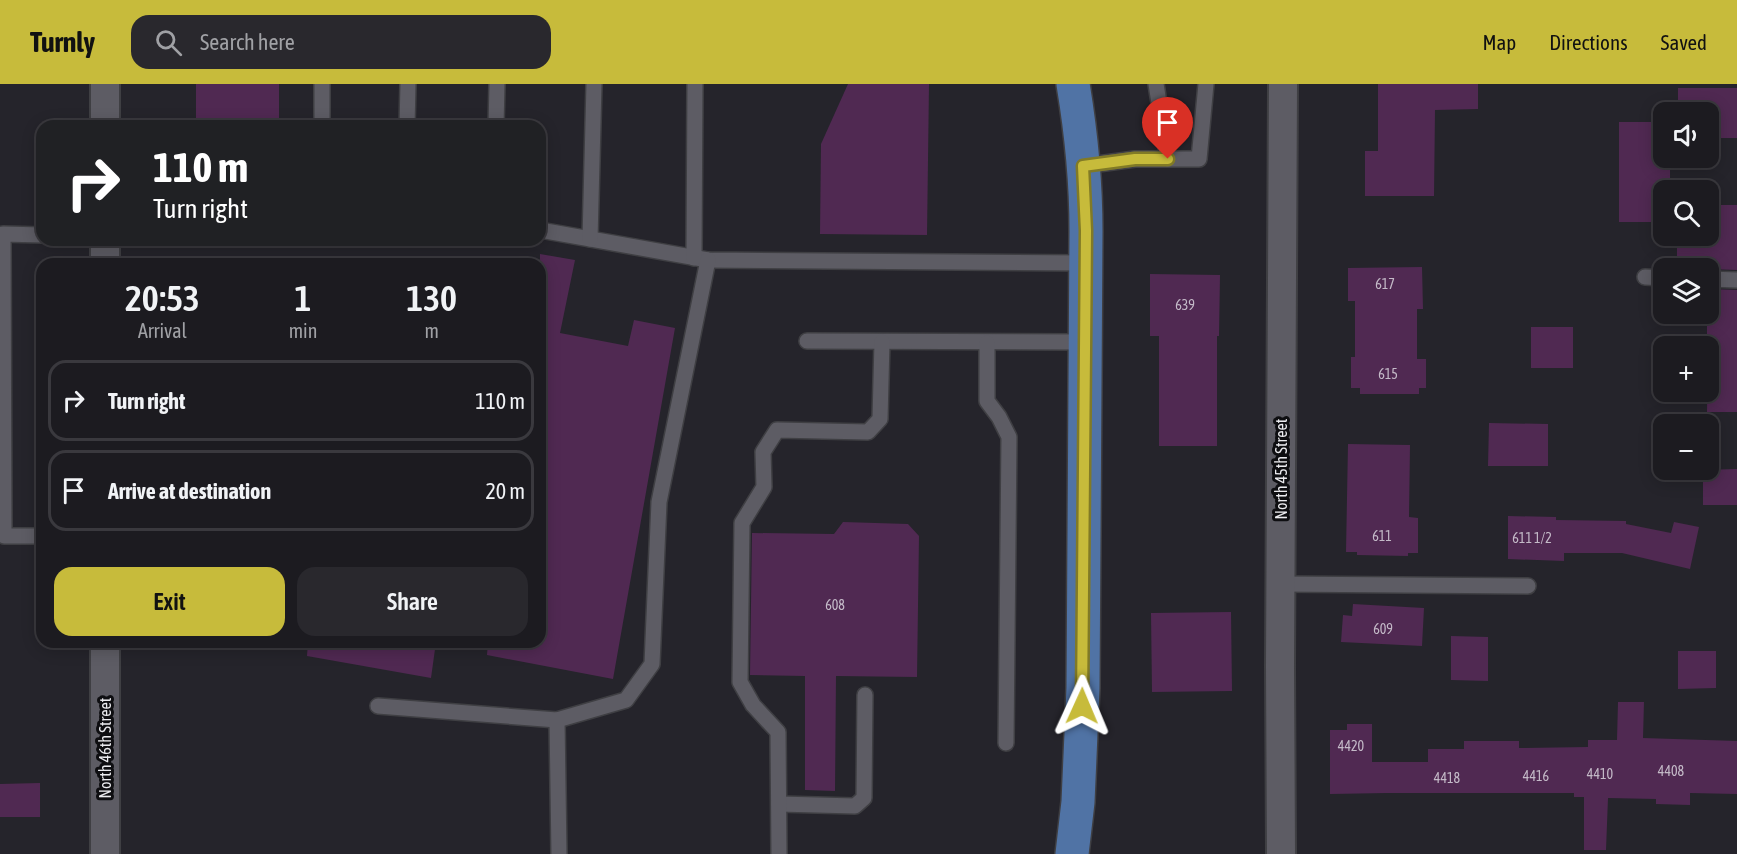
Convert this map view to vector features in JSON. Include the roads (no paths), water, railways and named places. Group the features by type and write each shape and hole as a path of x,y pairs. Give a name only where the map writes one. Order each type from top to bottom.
{"main road":[{"path":"1072,854 1078,802 1083,697 1086,263 1083,166 1073,84"}],"street":[{"path":"105,84 105,120"},
{"name":"North 45th Street","path":"1281,854 1283,84"},
{"name":"North 46th Street","path":"105,648 105,854"}],"lane":[{"path":"322,84 322,120"},
{"path":"407,120 408,84"},
{"path":"496,120 497,84"},
{"path":"590,239 594,84"},
{"path":"378,706 557,720 626,700 652,664 659,502 701,259 694,84"},
{"path":"1156,84 1168,159"},
{"path":"1083,166 1135,159 1199,159 1206,84"},
{"path":"546,231 701,259 1086,263"},
{"path":"36,235 3,234 4,536 36,536"},
{"path":"1645,277 1653,277"},
{"path":"1719,279 1737,280"},
{"path":"807,342 1085,342"},
{"path":"779,854 778,732 753,705 740,682 742,523 764,487 763,452 777,430 868,432 880,419 882,342"},
{"path":"987,343 987,401 999,417 1009,437 1006,743"},
{"path":"1281,584 1528,586"},
{"path":"779,804 855,806 864,798 865,695"},
{"path":"557,720 559,854"}]}
